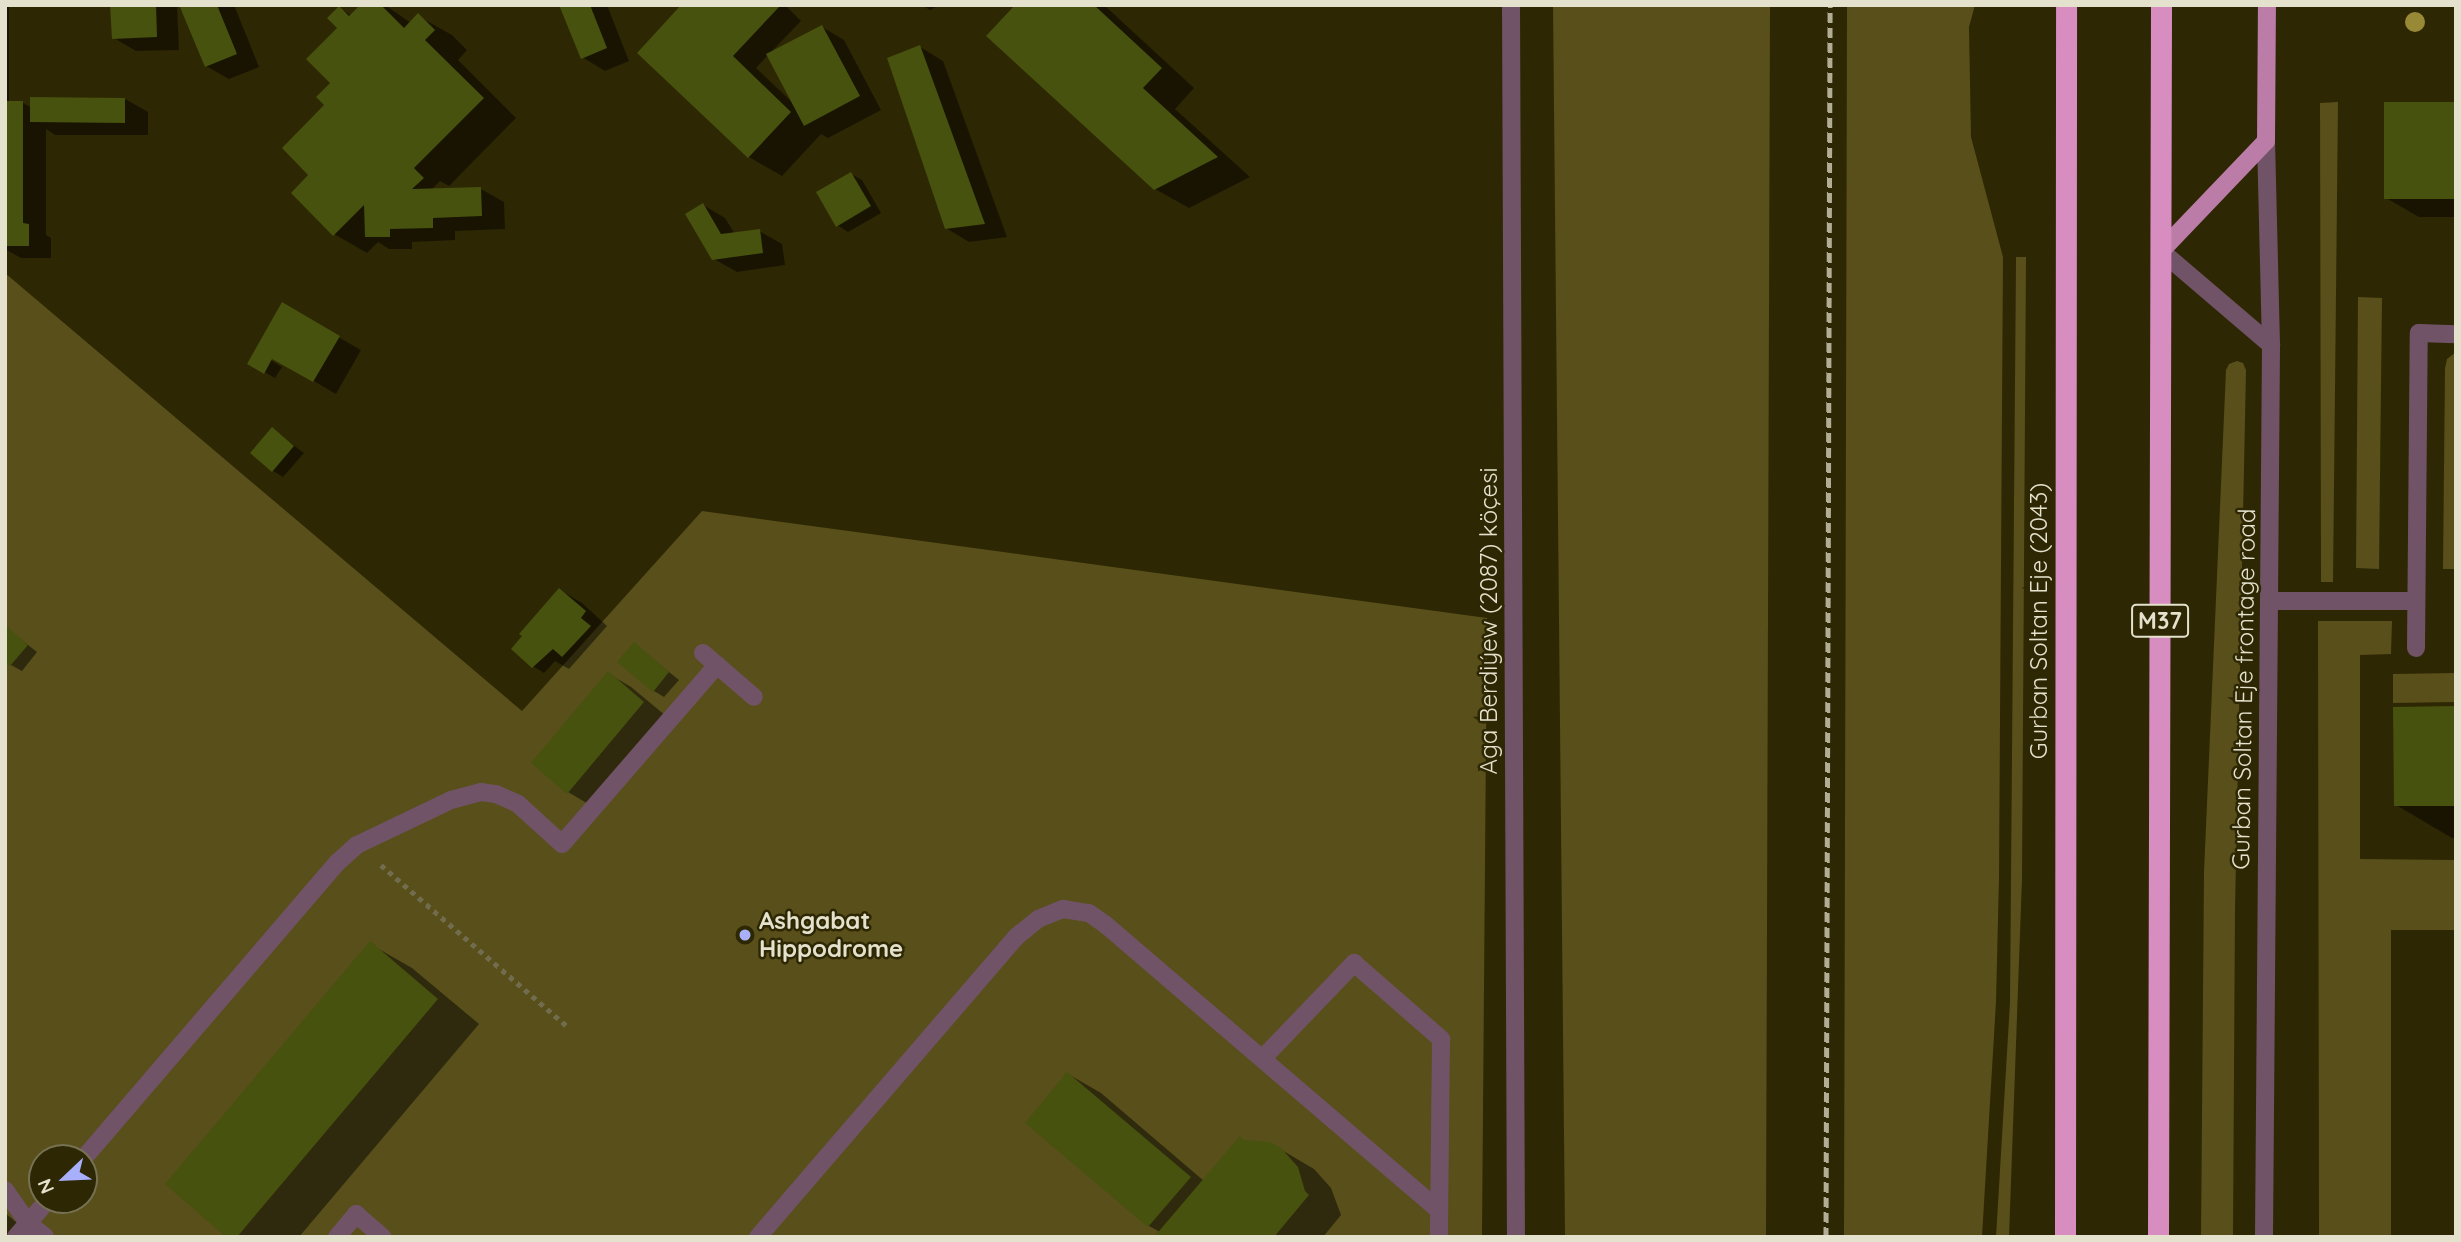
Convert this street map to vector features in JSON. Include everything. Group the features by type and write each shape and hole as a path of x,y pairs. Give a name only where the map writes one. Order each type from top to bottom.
{"highway":[{"name":"Gurban Soltan Eje (2043)","path":"2065,1237 2066,5"},
{"name":"M37","path":"2158,1237 2161,5"}],"main road":[{"path":"2161,251 2266,141 2267,5"}],"street":[{"name":"Aga Berdiýew (2087) köçesi","path":"1511,5 1516,1237"},
{"name":"Gurban Soltan Eje frontage road","path":"2264,1237 2272,345 2266,141"},
{"path":"2161,251 2272,345"},
{"path":"2416,648 2419,333 2456,334"},
{"path":"2269,601 2416,601"},
{"path":"96,1144 338,862 357,845 451,800 481,792 496,794 517,804 562,844 710,659 754,697"},
{"path":"758,1237 1016,937 1051,913 1077,910 1089,913 1439,1210"},
{"path":"1263,1058 1354,963 1441,1039 1439,1237"},
{"path":"5,1190 28,1223 45,1237"},
{"path":"16,1237 36,1214"},
{"path":"337,1237 356,1214 382,1237"}],"path":[{"path":"357,845 566,1025"}],"shaded area":[{"path":"1553,5 1770,5 1766,1237 1565,1237"},
{"path":"1847,5 1975,5 1969,27 1971,137 2003,257 1999,878 1996,1002 1982,1237 1844,1237"},
{"path":"2338,102 2333,582 2321,582 2320,103"},
{"path":"2016,257 2026,257 2022,879 2009,1237 1996,1237 2010,1002"},
{"name":"Ashgabat Hippodrome","path":"5,273 522,711 702,511 1487,618 1482,1237 5,1237"},
{"path":"2358,297 2382,298 2379,569 2356,568"},
{"path":"2456,352 2456,569 2443,569 2445,368 2447,359"},
{"path":"2237,361 2243,363 2246,370 2235,910 2233,1237 2201,1237 2204,872 2226,370 2229,364"},
{"path":"2318,621 2392,621 2391,654 2360,655 2360,859 2456,860 2456,930 2391,930 2391,1237 2319,1237"},
{"path":"2456,673 2456,702 2393,703 2393,674"}],"building":[{"path":"110,5 156,5 157,37 112,39"},
{"path":"179,5 217,5 237,54 205,67"},
{"path":"360,5 381,5 404,28 418,13 435,30 425,40 484,98 414,168 424,178 412,189 481,187 482,216 433,218 433,228 390,229 390,237 365,237 364,205 333,236 291,193 308,175 282,148 324,105 316,97 330,83 306,59 337,28 327,18 339,6 349,16"},
{"path":"559,5 590,5 607,48 581,59"},
{"path":"681,5 779,7 733,56 791,112 748,158 637,53"},
{"path":"1015,5 1094,5 1162,68 1143,88 1218,157 1154,190 986,36"},
{"path":"822,25 860,96 804,126 766,54"},
{"path":"920,45 985,224 945,229 887,58"},
{"path":"30,97 125,98 125,123 30,122"},
{"path":"5,101 23,101 23,223 29,224 29,246 5,246"},
{"path":"2384,102 2456,102 2456,199 2384,199"},
{"path":"851,172 871,206 836,227 816,192"},
{"path":"703,203 721,234 760,229 763,253 712,260 685,214"},
{"path":"282,302 340,336 313,382 272,359 264,374 247,364"},
{"path":"272,427 294,446 272,472 250,453"},
{"path":"559,588 586,611 581,618 591,626 562,657 553,649 532,668 511,649 522,636 519,634"},
{"path":"5,625 28,645 10,666 5,663"},
{"path":"634,642 669,672 653,692 617,662"},
{"path":"608,671 644,702 567,794 531,763"},
{"path":"2456,706 2456,806 2394,806 2393,707"},
{"path":"370,941 438,999 237,1237 226,1237 165,1184"},
{"path":"1067,1072 1191,1177 1148,1227 1025,1123"},
{"path":"1240,1136 1244,1140 1270,1142 1281,1148 1298,1167 1305,1191 1309,1195 1274,1237 1154,1237"}],"railway":[{"path":"1826,1237 1830,5"}],"place":[{"name":"Ashgabat Hippodrome","path":"745,935"}]}
